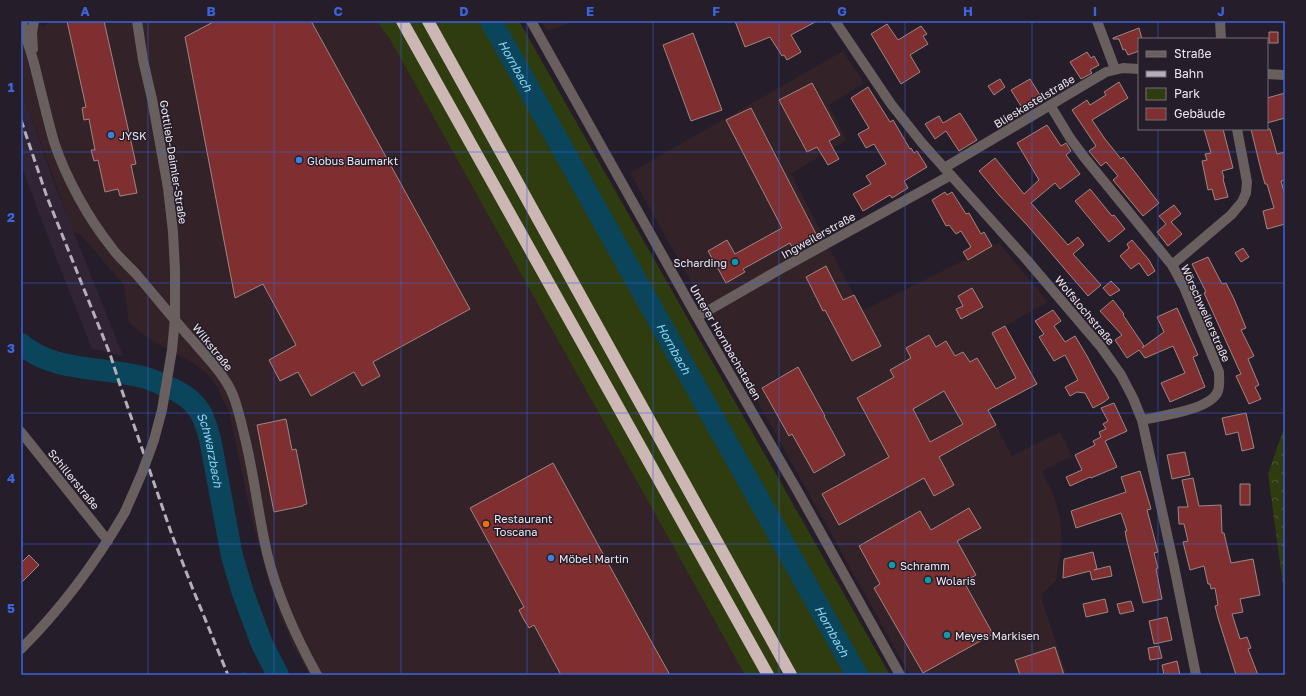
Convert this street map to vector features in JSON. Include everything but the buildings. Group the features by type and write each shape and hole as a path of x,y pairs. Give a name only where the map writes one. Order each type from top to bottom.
{"highway":[{"path":"402,21 552,286 768,675"},
{"path":"428,21 791,675"}],"street":[{"name":"Wilkstraße","path":"22,21 62,164 79,197 96,227 112,249 136,274 192,340 213,362 232,394 238,410 248,450 267,552 272,571 292,625 317,675"},
{"name":"Wilkstraße","path":"34,21 32,33 34,63"},
{"name":"Gottlieb-Daimler-Straße","path":"21,649 57,611 78,585 108,541 125,512 142,473 154,440 162,410 172,350 175,318 176,270 168,188 152,99 135,21"},
{"name":"Unterer Hornbachstaden","path":"531,21 697,317 801,497 900,675"},
{"path":"1097,21 1115,69"},
{"path":"1220,21 1221,38"},
{"name":"Wolfslochstraße","path":"839,22 892,104 922,143 1043,278 1101,347 1121,375 1142,420 1196,675"},
{"name":"Blieskastelstraße","path":"948,172 1050,105 1106,72 1123,68 1138,69"},
{"path":"1268,74 1285,75"},
{"name":"Wörschweilerstraße","path":"1050,105 1070,138 1084,157 1172,265 1184,287 1219,372 1220,383 1218,392 1206,404 1142,420"},
{"path":"1172,265 1232,215 1242,202 1246,193 1247,182 1237,130"},
{"name":"Ingweilerstraße","path":"697,317 948,172"},
{"name":"Schillerstraße","path":"21,432 108,541"}],"shaded area":[{"path":"47,21 377,21 391,40 745,675 310,675 293,646 269,583 250,511 229,411 213,380 203,370 190,361 151,340 129,323 124,285 81,235 73,232 21,88 21,25 46,26"},
{"path":"541,21 576,21 547,31"},
{"path":"843,51 864,83 829,105 846,140 791,174 862,311 999,243 1048,302 1005,326 1037,384 988,410 1012,456 1060,432 1072,456 1042,471 1053,494 1060,516 1062,542 1056,581 1043,593 1042,601 1067,675 910,675 630,173"},
{"path":"21,88 55,185 123,356 92,349 38,211 21,164"}],"green space":[{"path":"377,21 519,21 890,675 745,675 391,41"},
{"path":"1285,425 1285,600 1268,474"}],"waterway":[{"name":"Hornbach","path":"491,21 857,675"},
{"name":"Schwarzbach","path":"21,344 34,353 49,360 80,367 130,374 149,379 181,394 196,406 206,424 210,439 232,556 243,593 262,644 278,675"}],"railway":[{"path":"21,120 47,197 110,354 172,535 228,675"}],"place":[{"name":"JYSK","path":"111,135"},
{"name":"Globus Baumarkt","path":"299,160"},
{"name":"Scharding","path":"735,262"},
{"name":"Restaurant Toscana","path":"486,524"},
{"name":"Möbel Martin","path":"551,558"},
{"name":"Schramm","path":"892,565"},
{"name":"Wolaris","path":"928,580"},
{"name":"Meyes Markisen","path":"947,635"}]}
